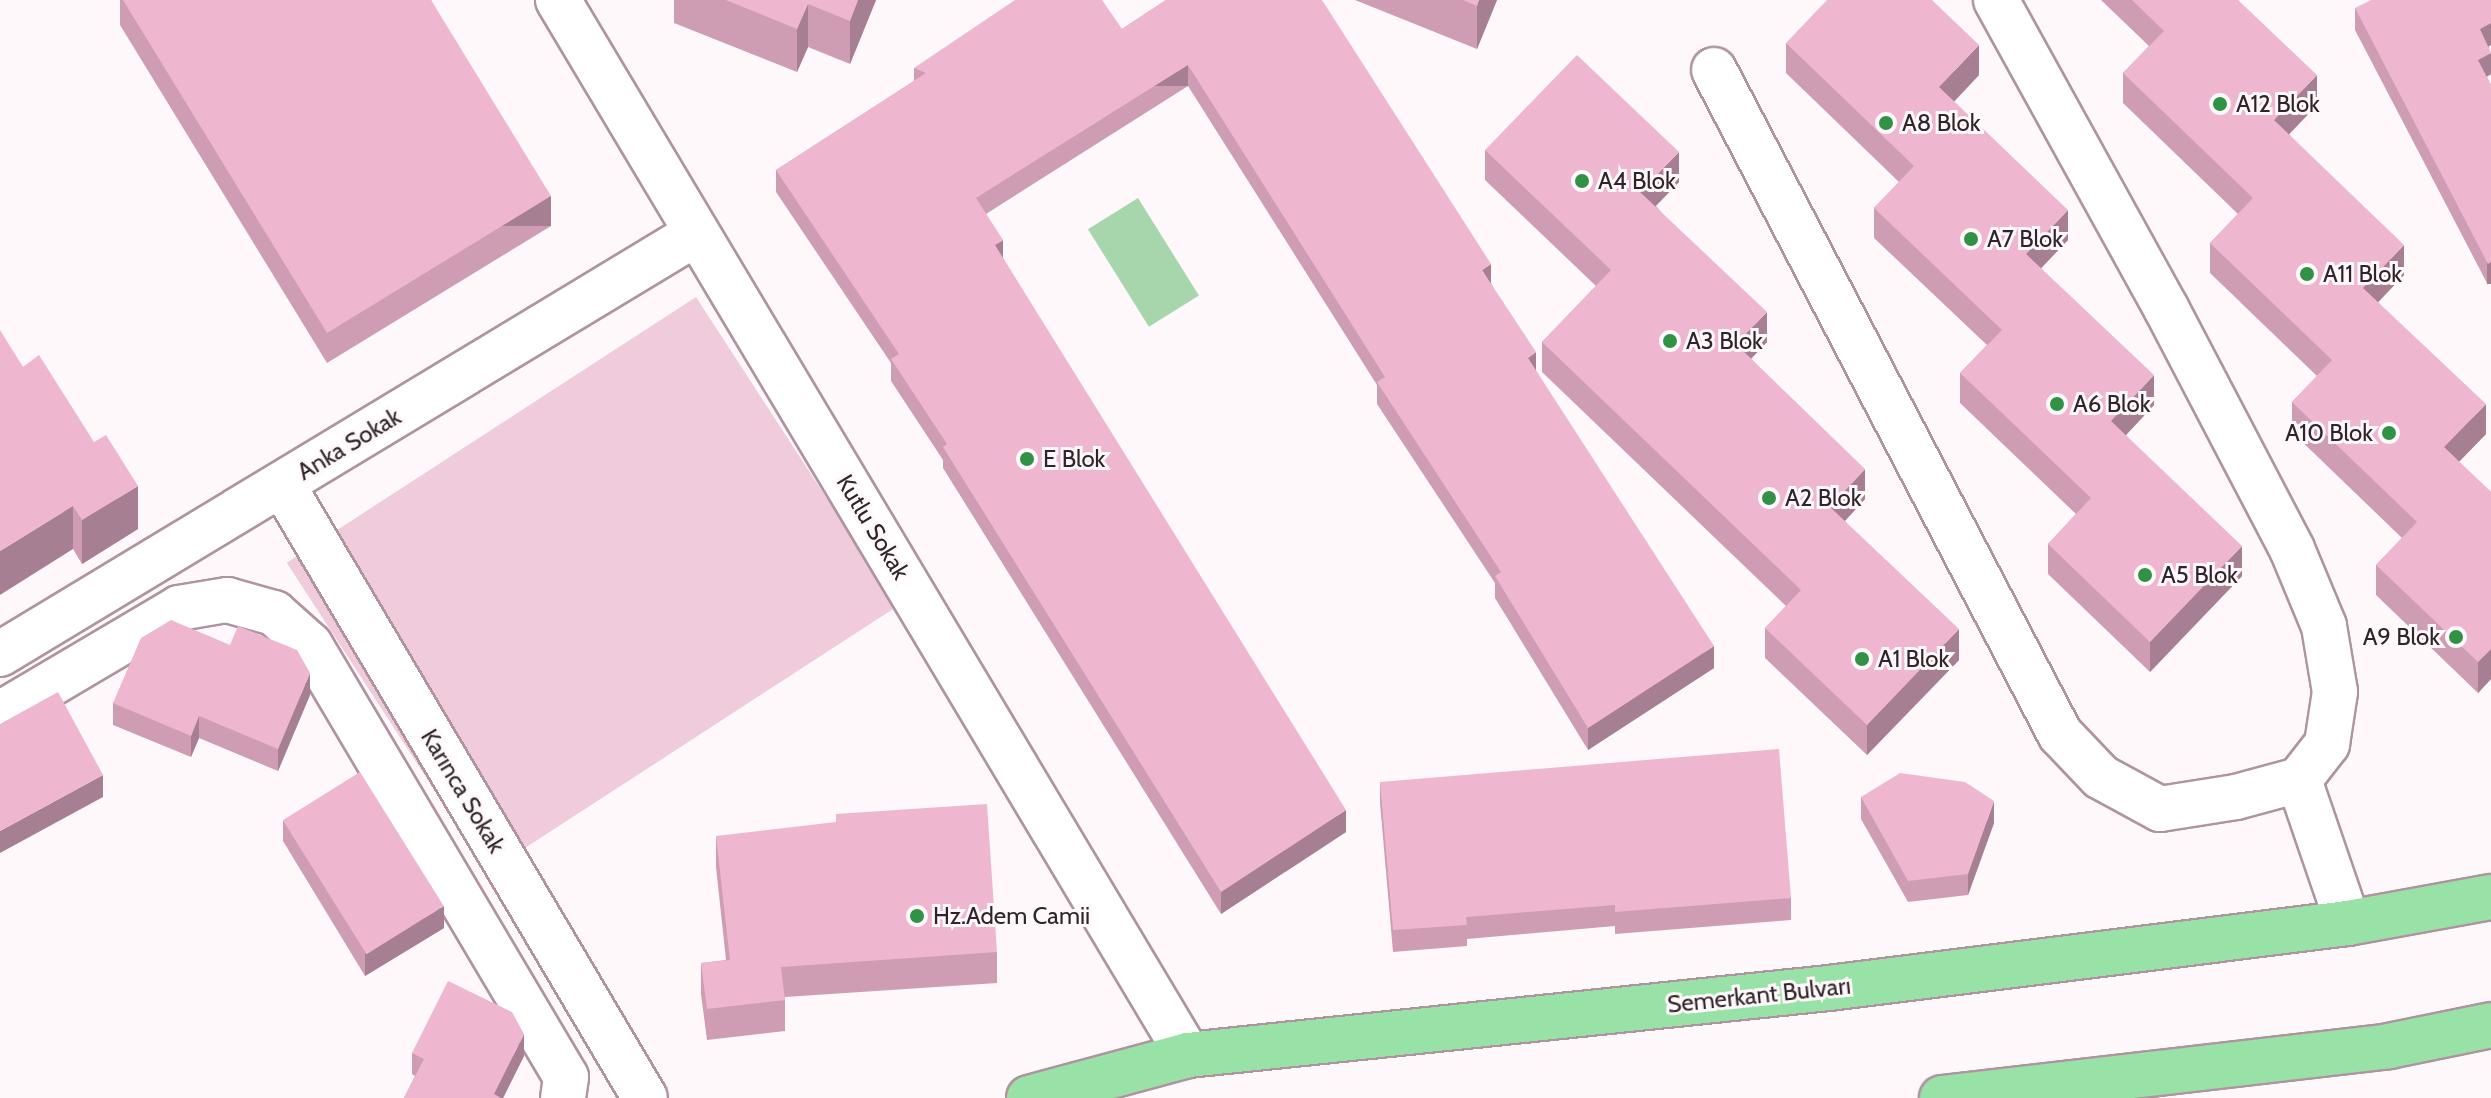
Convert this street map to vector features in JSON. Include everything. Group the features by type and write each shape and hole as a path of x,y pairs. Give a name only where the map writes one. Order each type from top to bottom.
{"main road":[{"name":"Semerkant Bulvarı","path":"1029,1098 1188,1055 1829,988 2348,923 2491,897"},
{"path":"1942,1098 2389,1046 2491,1025"}],"street":[{"name":"Kutlu Sokak","path":"558,0 1188,1055"},
{"path":"1714,70 2060,734 2101,777 2160,809 2236,797 2299,780 2327,744 2335,692 2324,626 2292,549 2166,308 1996,0"},
{"name":"Anka Sokak","path":"0,654 697,233"},
{"name":"Karınca Sokak","path":"282,484 645,1098"},
{"path":"0,714 179,608 227,600 274,613 294,627 360,728 566,1077 563,1098"},
{"path":"360,728 409,699"},
{"path":"2299,780 2348,923"}],"shaded area":[{"path":"1138,198 1199,296 1149,327 1088,229"},
{"path":"696,297 897,606 488,872 287,563"}],"building":[{"path":"123,0 431,0 551,196 327,333"},
{"path":"726,0 858,0 850,21 808,4 797,29"},
{"path":"1015,0 1102,0 1122,29 1166,0 1322,0 1491,264 1482,270 1536,352 1528,358 1714,646 1588,728 1495,576 1501,572 1377,382 1385,377 1188,65 976,198 1003,240 995,245 1346,810 1221,892 943,447 947,444 891,359 899,354 776,170 926,73 914,68"},
{"path":"1463,0 1479,0 1477,6"},
{"path":"1827,0 1932,0 1979,45 1939,87 2068,210 2026,254 2154,375 2111,421 2242,546 2150,642 2048,544 2091,498 1960,373 2002,330 1874,208 1914,166 1786,43"},
{"path":"2132,0 2238,0 2317,75 2274,120 2404,245 2363,288 2486,404 2444,447 2491,492 2491,649 2478,662 2376,565 2417,522 2292,402 2332,360 2210,243 2253,198 2123,73 2164,31"},
{"path":"2371,0 2491,0 2491,23 2480,29 2491,53 2478,60 2491,85 2491,262 2488,264 2355,8"},
{"path":"1577,55 1679,152 1640,192 1767,312 1736,344 1865,469 1830,507 1959,629 1867,725 1765,628 1801,590 1542,342 1611,270 1485,150"},
{"path":"0,330 23,367 39,355 94,442 106,435 138,486 82,520 73,506 0,551"},
{"path":"171,620 230,645 238,626 297,650 310,673 278,749 199,716 191,736 113,703 141,638"},
{"path":"58,692 103,775 0,831 0,724"},
{"path":"1779,749 1791,898 1615,912 1615,905 1466,917 1467,925 1393,930 1380,782"},
{"path":"360,772 444,906 367,954 283,820"},
{"path":"1900,773 1965,782 1994,801 1968,874 1908,881 1861,797"},
{"path":"987,804 997,952 781,967 785,1000 707,1009 701,963 730,960 716,836 836,822 836,814"},
{"path":"448,981 512,1012 524,1034 494,1094 501,1098 404,1098 424,1059 412,1053"}],"place":[{"name":"A12 Blok","path":"2220,104"},
{"name":"A8 Blok","path":"1886,123"},
{"name":"A4 Blok","path":"1582,181"},
{"name":"A7 Blok","path":"1971,239"},
{"name":"A11 Blok","path":"2307,274"},
{"name":"A3 Blok","path":"1670,341"},
{"name":"A6 Blok","path":"2057,404"},
{"name":"A10 Blok","path":"2389,433"},
{"name":"E Blok","path":"1027,459"},
{"name":"A2 Blok","path":"1769,498"},
{"name":"A5 Blok","path":"2145,575"},
{"name":"A9 Blok","path":"2456,637"},
{"name":"A1 Blok","path":"1862,659"},
{"name":"Hz.Adem Camii","path":"917,916"}]}
